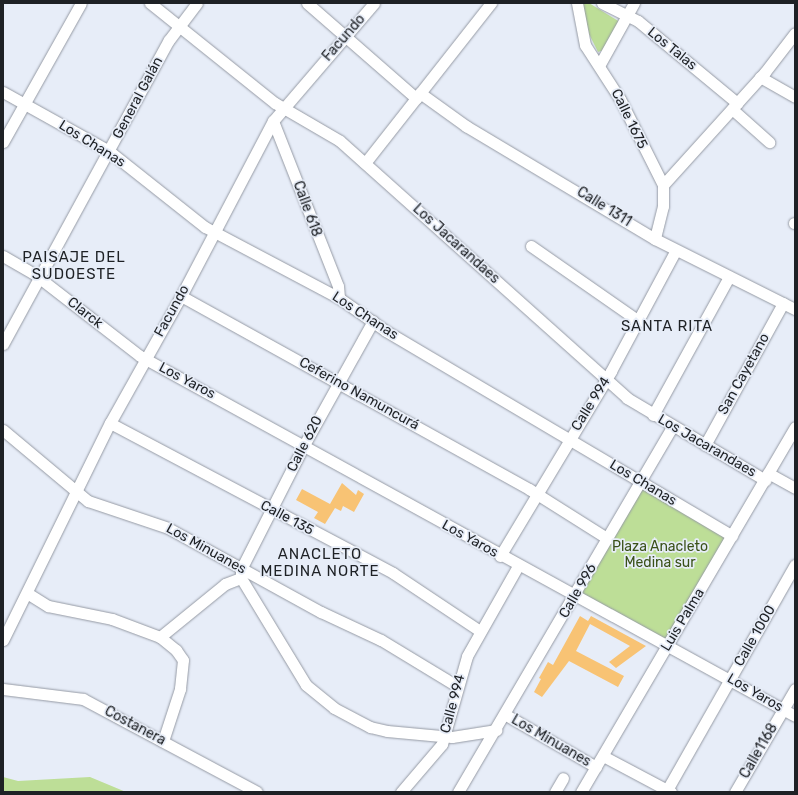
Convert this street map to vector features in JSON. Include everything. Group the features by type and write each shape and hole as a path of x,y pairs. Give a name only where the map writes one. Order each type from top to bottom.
{"street":[{"path":"3,142 81,3"},
{"name":"Los Jacarandaes","path":"150,3 281,108 333,136 627,398 705,445 767,476 795,488"},
{"name":"General Galán","path":"3,344 179,26 197,3"},
{"name":"Calle 1311","path":"307,3 418,95 460,122 655,239 795,309"},
{"name":"Facundo","path":"3,640 28,593 110,424 181,296 273,121 281,108 347,37 374,3"},
{"path":"365,163 491,3"},
{"name":"Calle 1675","path":"577,3 582,37 600,64 663,185 663,206 655,239"},
{"name":"Los Talas","path":"602,3 628,15 735,106 769,142"},
{"path":"600,64 634,3"},
{"path":"663,185 735,106 795,33"},
{"path":"760,77 795,97"},
{"name":"Los Chanas","path":"3,92 109,151 214,232 339,298 373,321 569,440 732,536"},
{"name":"Calle 618","path":"273,121 338,286 339,298"},
{"path":"531,246 637,320"},
{"name":"Calle 994","path":"500,556 606,379 676,250"},
{"name":"Clarck","path":"3,256 40,278 146,359"},
{"path":"654,415 729,277"},
{"name":"Ceferino Namuncurá","path":"181,296 338,381 536,494 608,539"},
{"name":"San Cayetano","path":"705,445 784,303"},
{"name":"Calle 620","path":"241,574 304,445 338,381 373,321"},
{"name":"Los Yaros","path":"146,359 304,445 518,566 730,678 795,716"},
{"name":"Calle 135","path":"110,424 393,573 480,631"},
{"name":"Calle 996","path":"458,792 506,715 673,426"},
{"name":"Luis Palma","path":"581,792 668,646 795,427"},
{"name":"Los Minuanes","path":"3,430 42,460 76,492 88,501 164,526 241,574 381,640 457,686"},
{"name":"Calle 1000","path":"669,791 730,678 795,565"},
{"name":"Calle 994","path":"401,792 434,755 445,737 457,686 480,631 518,566"},
{"path":"160,637 225,584 241,574 278,642 306,685 322,700 377,730 445,737 496,730"},
{"path":"28,593 48,606 112,619 160,637 176,650 183,660 180,689 163,741"},
{"name":"Costanera","path":"3,689 83,699 257,792"},
{"name":"Calle1168","path":"735,792 795,689"},
{"name":"Los Minuanes","path":"506,715 596,767"},
{"name":"Los Minuanes","path":"603,756 669,791"},
{"path":"555,792 563,778"}],"green space":[{"path":"589,3 620,22 604,50 598,52 589,34 582,4"},
{"name":"Plaza Anacleto Medina sur","path":"641,482 732,536 668,646 575,597"},
{"path":"3,777 18,781 90,777 126,792 3,792"}],"building":[{"path":"342,483 356,495 358,490 364,494 354,512 343,506 341,511 335,508 325,524 314,518 318,512 296,500 302,489 330,504"},
{"path":"580,616 588,621 591,616 646,646 616,668 609,662 630,646 590,624 576,651 624,676 618,687 569,661 542,697 534,692 541,679 539,678 548,662 553,665"}],"district":[{"name":"PAISAJE DEL SUDOESTE","path":"74,266"},
{"name":"SANTA RITA","path":"667,327"},
{"name":"ANACLETO MEDINA NORTE","path":"320,562"}]}
